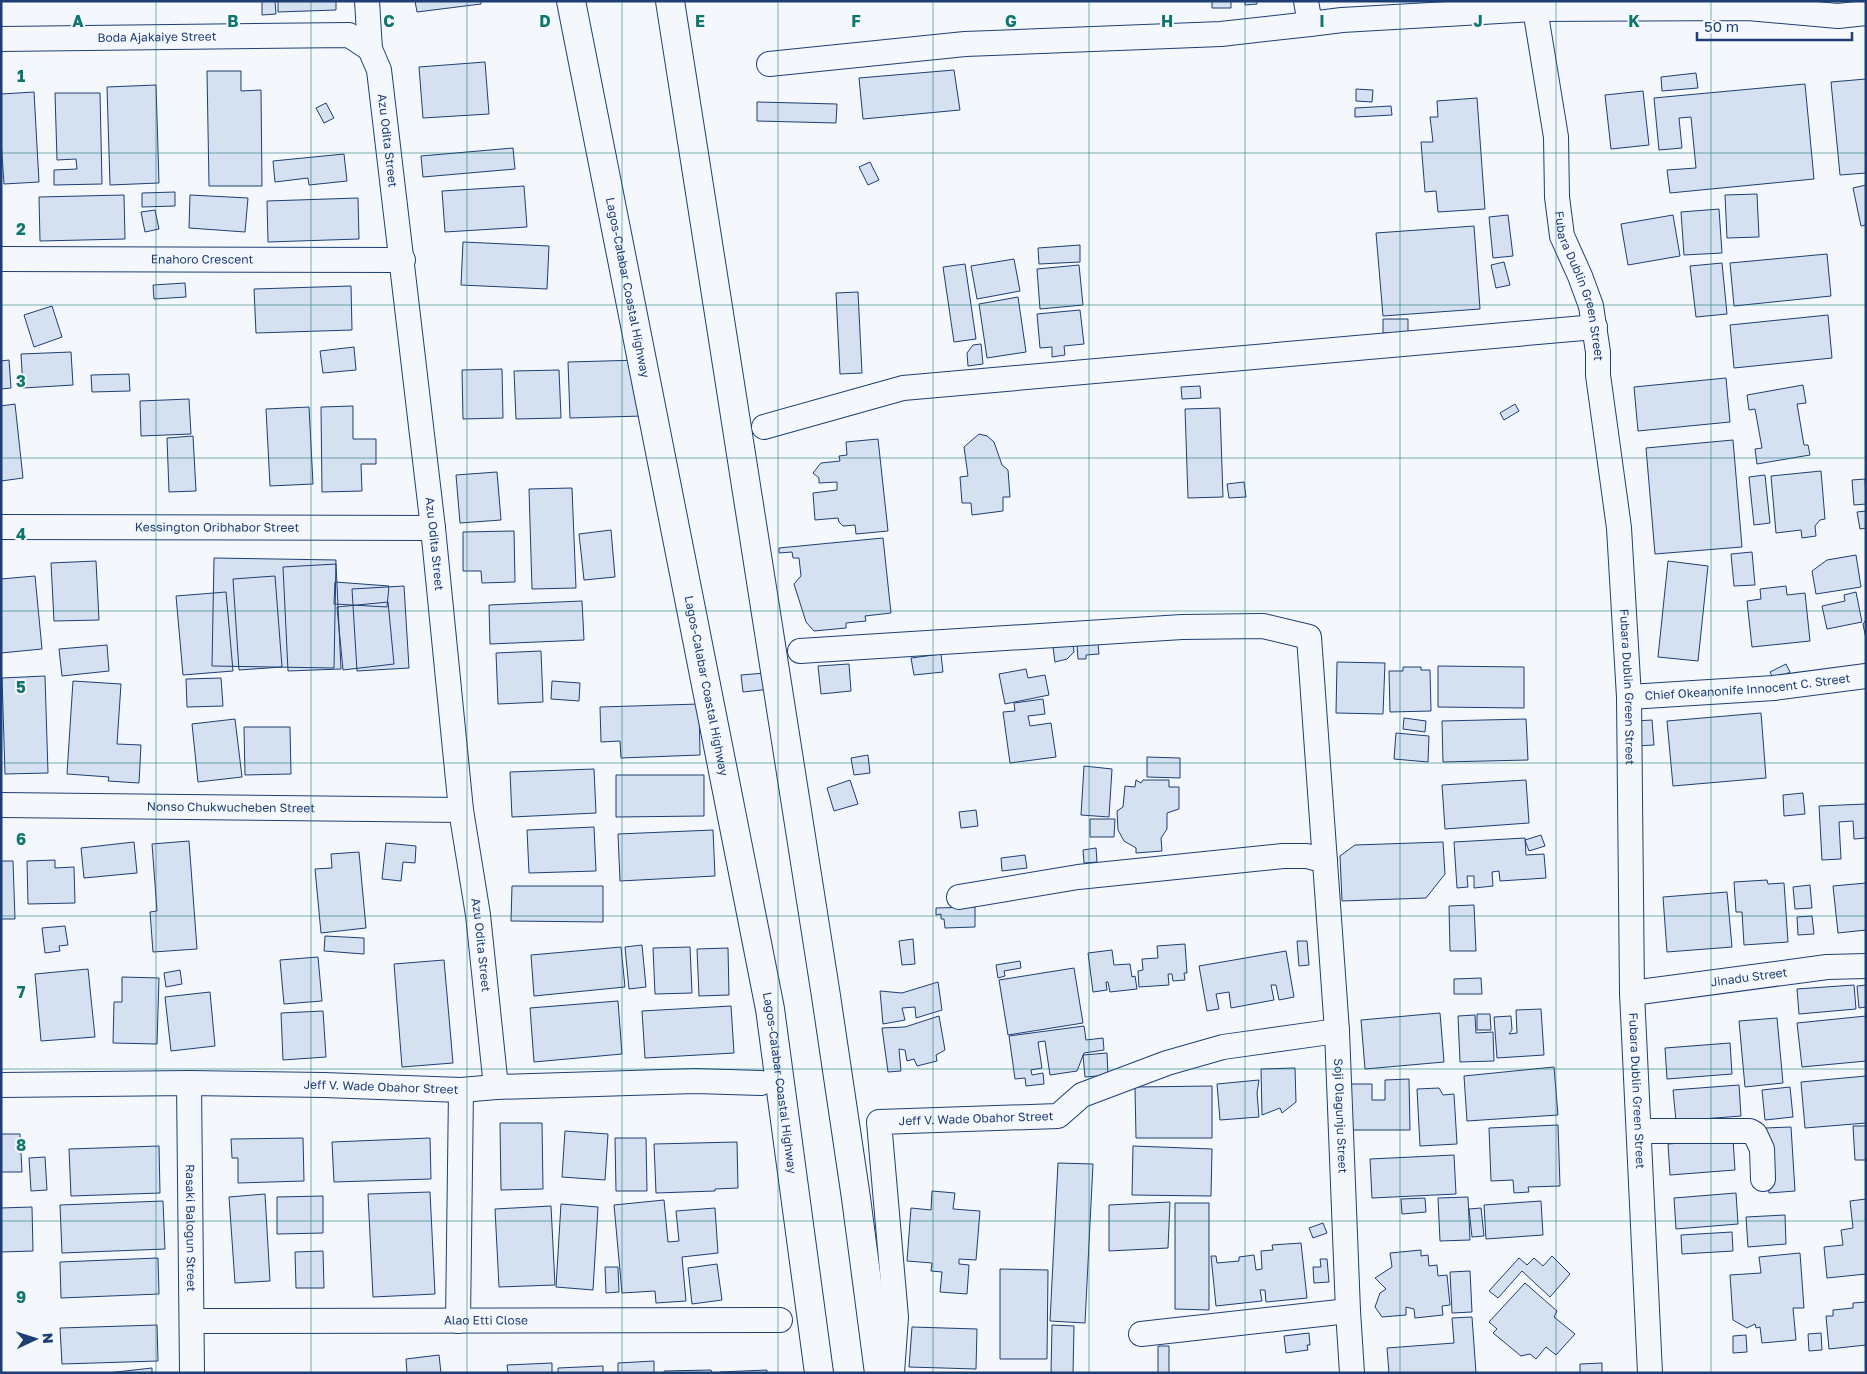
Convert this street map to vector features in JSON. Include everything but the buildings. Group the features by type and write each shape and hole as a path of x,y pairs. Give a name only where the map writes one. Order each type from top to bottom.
{"highway":[{"name":"Lagos-Calabar Coastal Highway","path":"571,1 770,1009 819,1373"},
{"path":"670,1 828,1005 879,1373"}],"street":[{"name":"Azu Odita Street","path":"367,1 370,49 380,70 403,260 433,528 461,810 478,915 496,1086"},
{"path":"770,64 965,44 1221,34 1308,13 1342,20 1535,10 1748,8 1838,16 1866,13"},
{"name":"Fubara Dublin Green Street","path":"1535,10 1556,137 1557,196 1562,236 1591,306 1598,352 1598,375 1619,528 1629,697 1632,993 1650,1373"},
{"name":"Boda Ajakaiye Street","path":"1,40 349,35 370,49"},
{"name":"Enahoro Crescent","path":"1,259 403,260"},
{"path":"764,427 903,388 1595,328"},
{"name":"Kessington Oribhabor Street","path":"1,527 433,528"},
{"name":"Soji Olagunju Street","path":"800,651 1182,627 1263,626 1309,638 1337,1031 1352,1373"},
{"name":"Chief Okeanonife Innocent C. Street","path":"1629,697 1774,688 1866,676"},
{"name":"Nonso Chukwucheben Street","path":"1,805 461,810"},
{"path":"958,896 1078,877 1204,864 1307,856 1325,861"},
{"name":"Jinadu Street","path":"1632,993 1827,967 1866,966"},
{"name":"Jeff V. Wade Obahor Street","path":"892,1373 896,1317 878,1122 1058,1116 1082,1095 1167,1063 1223,1047 1337,1031"},
{"name":"Jeff V. Wade Obahor Street","path":"1,1084 189,1083 461,1090 496,1086 695,1081 761,1083"},
{"name":"Rasaki Balogun Street","path":"189,1083 192,1373"},
{"path":"458,1321 461,1090"},
{"path":"1639,1131 1750,1131 1755,1134 1762,1149 1763,1179"},
{"path":"1141,1334 1348,1312"},
{"name":"Alao Etti Close","path":"192,1321 780,1320"}]}
